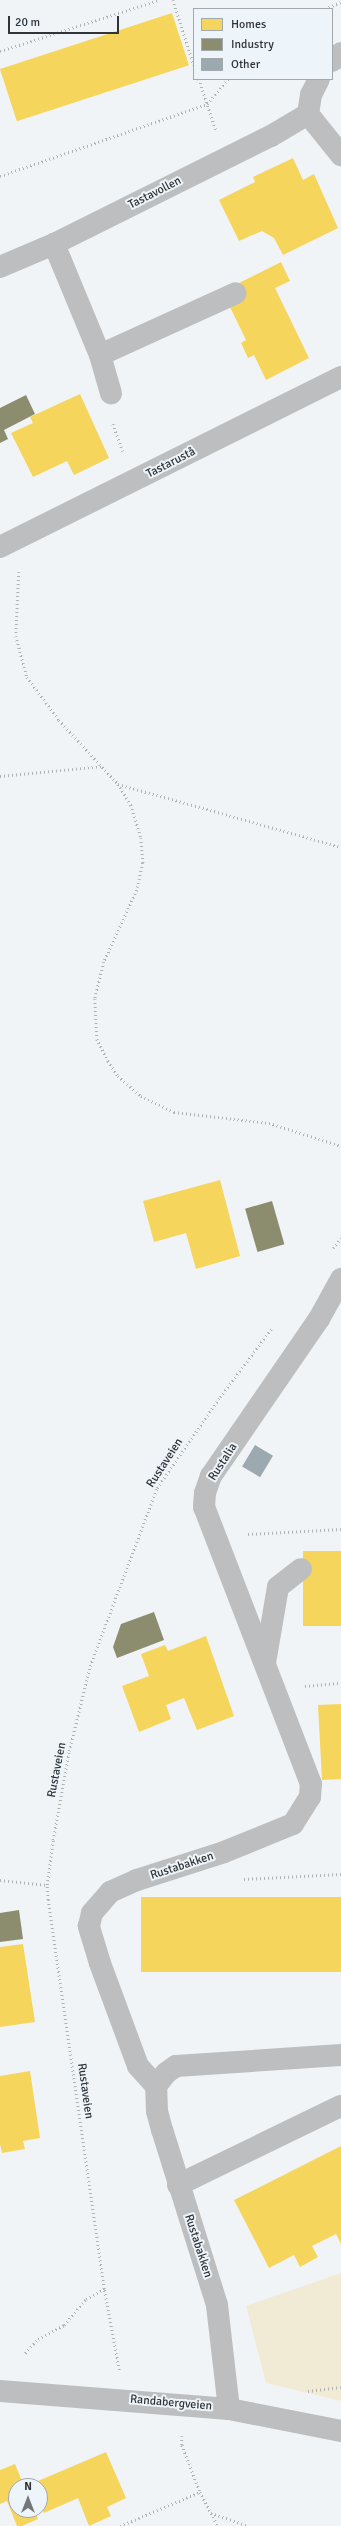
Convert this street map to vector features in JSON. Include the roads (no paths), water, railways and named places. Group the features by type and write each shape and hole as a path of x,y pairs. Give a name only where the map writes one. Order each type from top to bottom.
{"street":[{"path":"333,59 341,53"},
{"path":"319,80 311,95 308,114 341,155"},
{"name":"Tastavollen","path":"0,267 54,244 271,136 308,114"},
{"path":"54,244 100,355 111,393"},
{"path":"100,355 236,293"},
{"name":"Tastarustå","path":"6,544 134,482 341,377"},
{"name":"Rustalia","path":"265,1663 213,1536 204,1507 205,1493 211,1476 319,1319 341,1279"},
{"path":"265,1663 278,1587 301,1569"},
{"name":"Rustabakken","path":"229,2409 217,2305 178,2185 157,2111 156,2086 138,2066 127,2041 89,1926 92,1913 100,1901 121,1887 224,1852 293,1824 304,1809 310,1797 311,1784 265,1663"},
{"path":"156,2086 166,2073 176,2066 341,2055"},
{"path":"178,2185 341,2106"},
{"name":"Randabergveien","path":"0,2391 229,2409 341,2431"}]}
